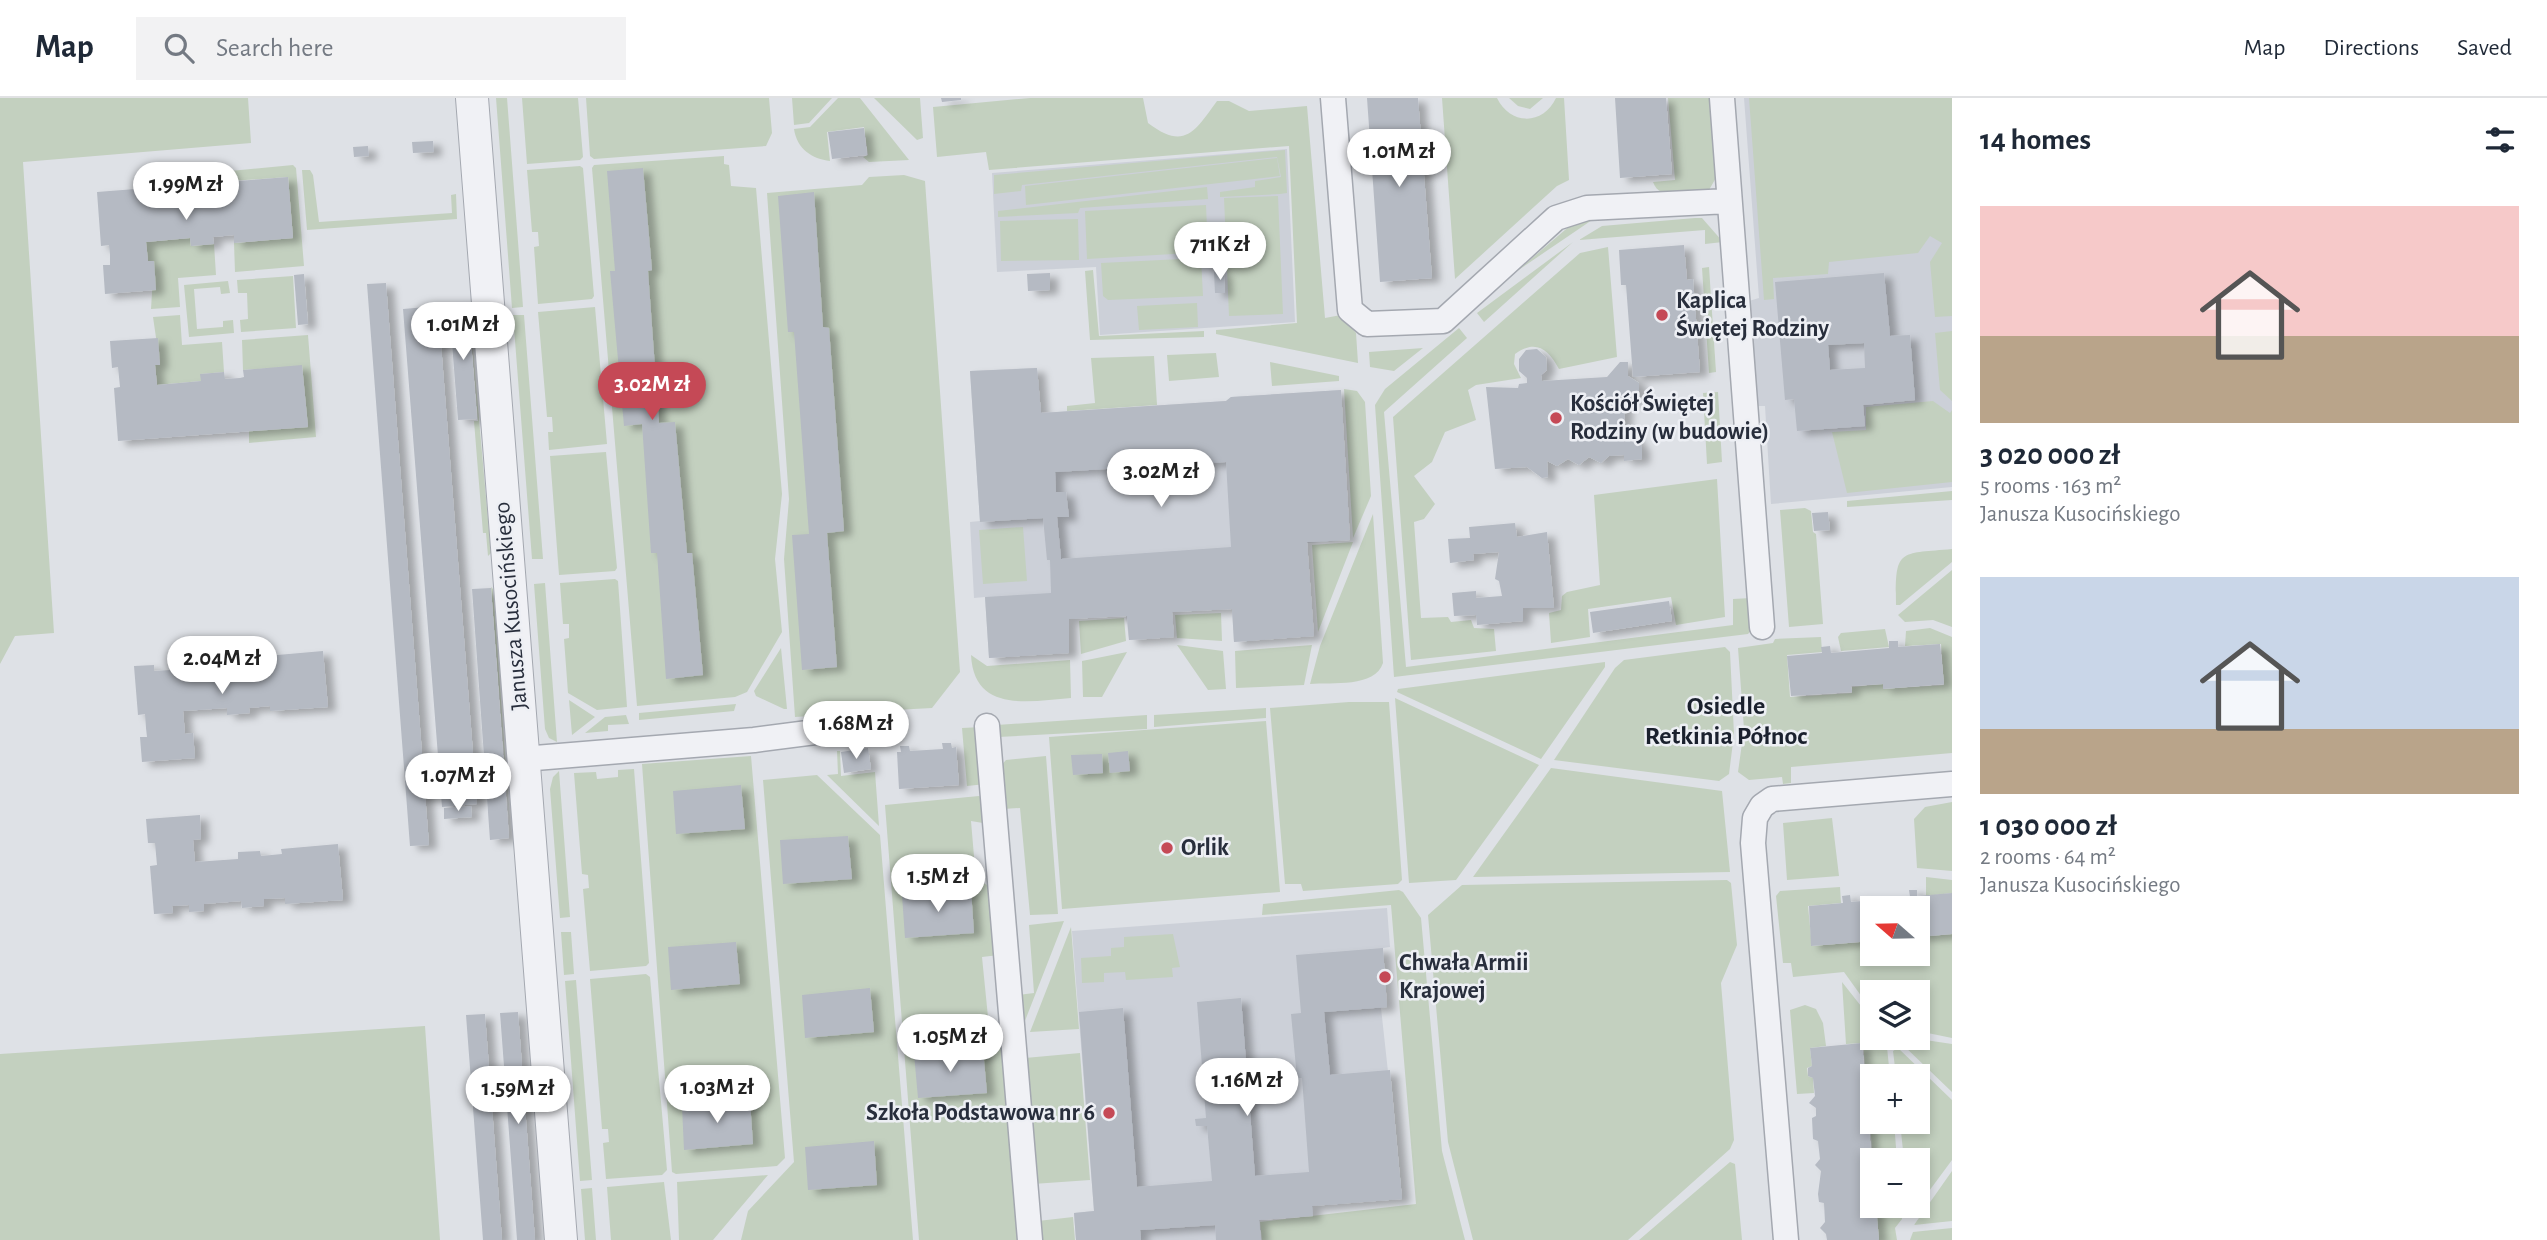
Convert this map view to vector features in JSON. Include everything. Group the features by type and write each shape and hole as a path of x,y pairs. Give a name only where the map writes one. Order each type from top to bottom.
{"street":[{"name":"Janusza Kusocińskiego","path":"472,98 561,1240"},
{"path":"1333,98 1350,310 1367,324 1443,321 1556,218 1587,208 1729,201"},
{"path":"1722,98 1762,627"},
{"path":"523,759 754,740 870,725"},
{"path":"987,726 1030,1240"},
{"path":"1786,1240 1763,983 1753,843 1755,818 1762,806 1772,799 1952,784"}],"shaded area":[{"path":"1744,98 1952,98 1952,487 1771,504 1765,406 1758,406 1749,301 1759,298"},
{"path":"1287,149 1295,322 1100,335 1096,267 997,272 992,173"},
{"path":"1037,368 1041,413 1226,401 1231,397 1341,390 1350,540 1307,543 1314,636 1234,642 1232,609 1172,612 1174,637 1129,640 1126,616 1069,619 1069,653 989,658 985,597 974,598 970,522 980,521 970,371"},
{"path":"1387,908 1390,947 1383,948 1387,1007 1381,1008 1402,1199 1313,1206 1313,1216 1260,1220 1261,1240 1076,1240 1074,1213 1094,1211 1072,931"}],"green space":[{"path":"0,98 248,98 251,143 23,162 54,633 15,636 0,664"},
{"path":"496,98 507,98 523,307 512,308"},
{"path":"522,98 578,98 583,157 580,160 527,164"},
{"path":"586,98 769,98 772,133 766,146 594,159 590,156"},
{"path":"792,98 832,98 809,123 794,125"},
{"path":"838,98 860,98 909,160 869,162 863,157 868,155 864,127 827,132 830,161 806,152 798,142 794,129 810,127"},
{"path":"874,98 920,98 923,138 917,140"},
{"path":"1030,98 1143,98 1148,123 1171,136 1188,134 1195,129 1217,101 1229,101 1249,111 1307,106 1325,318 1341,315 1356,333 1358,363 1216,334 1216,330 1297,323 1289,146 989,170 986,152 937,157 933,107"},
{"path":"1442,98 1497,98 1510,113 1526,119 1543,114 1556,98 1564,98 1569,180 1557,186 1455,279"},
{"path":"1509,98 1543,98 1530,109 1518,106"},
{"path":"1668,98 1711,98 1717,176 1709,190 1669,194 1662,192 1653,182 1675,180"},
{"path":"1749,98 1952,98 1952,316 1935,317 1930,262 1942,243 1930,236 1918,253 1829,262 1828,274 1773,278 1774,299 1764,300"},
{"path":"1285,150 1287,193 1220,197 1220,192 1255,187 1255,181 1281,177 1277,157 1022,185 1021,191 994,194 994,175"},
{"path":"724,156 724,164 729,165 731,186 756,188 782,494 775,559 782,632 747,692 735,697 637,706 592,168 594,165"},
{"path":"1277,158 1280,176 1026,205 1025,186"},
{"path":"293,165 296,168 304,266 235,272 234,243 293,238 288,177 231,181 230,171"},
{"path":"580,166 583,168 594,296 592,299 538,304 534,247 539,246 538,232 532,232 527,170"},
{"path":"302,170 310,170 313,175 319,222 452,213 451,195 456,194 457,219 307,230"},
{"path":"904,175 925,181 960,672 932,708 840,713 839,705 823,707 824,715 795,717 784,559 789,499 767,193 862,185 869,177"},
{"path":"1207,187 1208,199 1080,208 1078,213 998,217 998,211"},
{"path":"1278,196 1283,314 1229,316 1224,198"},
{"path":"1206,205 1208,252 1087,259 1085,211"},
{"path":"1595,218 1517,271 1572,224"},
{"path":"1702,218 1723,242 1705,244 1705,230 1579,240 1602,226"},
{"path":"1078,219 1079,260 1001,261 1000,221"},
{"path":"190,238 191,246 214,244 216,275 178,278 180,307 151,309 154,261 148,261 146,242"},
{"path":"1573,242 1484,322 1477,313"},
{"path":"1608,247 1617,357 1559,369 1541,348 1529,347 1515,354 1514,364 1521,378 1476,385 1468,390 1476,420 1445,432 1432,462 1414,476 1435,504 1424,519 1414,522 1421,618 1448,617 1451,622 1471,620 1474,628 1494,629 1496,651 1411,660 1393,417 1580,253"},
{"path":"1201,258 1203,296 1108,300 1103,296 1101,263"},
{"path":"1709,267 1716,372 1709,373 1702,268"},
{"path":"1093,270 1099,336 1204,331 1204,337 1090,340 1085,271"},
{"path":"293,276 296,328 241,332 240,320 248,319 247,293 238,293 237,280"},
{"path":"228,281 230,293 221,294 220,287 194,289 197,329 223,327 223,321 233,320 234,333 189,337 184,285"},
{"path":"1197,303 1198,327 1139,330 1137,306"},
{"path":"595,307 607,444 549,450 548,432 553,432 552,417 547,417 538,312"},
{"path":"180,315 182,345 222,342 224,372 201,374 201,381 157,385 155,365 160,365 153,317"},
{"path":"513,315 524,315 543,559 532,559"},
{"path":"470,319 491,553 488,556 486,533 483,533 474,421 478,421"},
{"path":"1459,328 1467,338 1384,412 1406,667 1733,625 1733,599 1751,598 1753,628 1748,634 1394,677 1375,405 1385,389"},
{"path":"1952,331 1952,401 1940,390 1935,333"},
{"path":"308,335 316,437 249,443 249,431 308,427 302,366 243,370 242,340"},
{"path":"1423,348 1394,371 1370,367 1369,352"},
{"path":"1216,353 1219,377 1169,381 1167,355"},
{"path":"1154,356 1157,405 1067,411 1067,406 1095,403 1091,358"},
{"path":"1270,362 1339,376 1339,381 1272,386"},
{"path":"1344,389 1357,391 1365,402 1371,496 1353,538"},
{"path":"1718,392 1722,462 1707,464 1703,393"},
{"path":"1933,401 1950,413 1952,410 1952,482 1847,493 1832,432 1866,430 1866,407"},
{"path":"606,452 617,568 615,571 559,575 550,456"},
{"path":"1717,479 1725,617 1676,625 1671,597 1588,609 1590,637 1551,643 1549,613 1561,610 1562,596 1567,592 1600,585 1594,495"},
{"path":"1952,491 1952,500 1847,507 1847,501"},
{"path":"1805,508 1811,511 1813,532 1816,534 1823,624 1789,627 1780,510"},
{"path":"1373,514 1383,663 1371,677 1362,680 1310,684 1320,646"},
{"path":"1023,527 1027,581 983,584 979,530"},
{"path":"1353,542 1318,632 1312,545"},
{"path":"1952,549 1952,562 1900,605 1896,605 1897,573 1904,558 1921,552"},
{"path":"1952,570 1952,627 1933,620 1905,622 1898,615"},
{"path":"615,579 618,581 627,707 597,710 568,693 564,639 569,638 569,624 563,624 560,583"},
{"path":"545,583 557,742 549,738 545,729 534,584"},
{"path":"491,587 493,589 511,841"},
{"path":"1221,613 1222,641 1177,638 1175,615"},
{"path":"1124,618 1126,641 1081,654 1079,621"},
{"path":"1930,628 1952,637 1952,753 1791,767 1791,783 1783,784 1782,777 1749,780 1738,772 1744,729 1738,648 1773,643 1775,639 1821,637 1822,652 1787,655 1790,697 1852,693 1852,687 1883,684 1883,689 1944,685 1941,644 1905,646 1906,631"},
{"path":"1885,629 1889,647 1841,651 1838,637 1841,633"},
{"path":"1177,645 1223,651 1226,689 1208,690"},
{"path":"1312,645 1304,685 1236,688 1235,651"},
{"path":"1725,647 1730,652 1734,734 1729,774 1719,781 1554,760 1615,668 1624,660"},
{"path":"781,648 787,709 756,696 754,691"},
{"path":"1127,652 1102,697 1083,697 1082,661"},
{"path":"971,655 987,666 1070,660 1071,698 1023,701 1007,700 993,695 982,687 975,674"},
{"path":"1605,662 1605,667 1541,759 1397,692 1398,689"},
{"path":"1395,698 1539,765 1456,880 1409,883"},
{"path":"569,700 595,717 572,735"},
{"path":"1389,702 1402,880 1398,884 1303,891 1301,884 1285,884 1270,708"},
{"path":"736,704 734,711 639,720 639,713"},
{"path":"1266,708 1266,718 1154,727 1154,715"},
{"path":"626,715 629,724 608,725 608,731 585,733 605,717"},
{"path":"1147,715 1147,729 998,737 997,725"},
{"name":"Orlik","path":"1266,721 1280,892 1062,909 1049,737"},
{"path":"982,727 986,784 967,786 962,728"},
{"path":"837,751 840,751 841,776 875,772 879,826 827,775 838,774"},
{"path":"751,756 785,1158 777,1166 676,1174 672,1172 642,764"},
{"path":"1046,756 1058,914 1030,915 1020,808 1003,809 999,768 1006,760"},
{"path":"1551,768 1722,791 1730,872 1473,877"},
{"path":"634,769 649,963 646,966 590,971 583,889 589,888 588,875 582,874 574,773 596,772 597,779 618,777 618,770"},
{"path":"559,771 570,917 560,918 550,789 553,777"},
{"path":"817,775 880,835 913,1240 741,1240 748,1211 794,1162 763,780"},
{"path":"979,796 987,801 989,824 971,821 976,880 994,888 999,955 982,957 988,1017 1006,1034 1023,1240 919,1240 885,805"},
{"path":"1952,802 1952,871 1917,868 1914,819 1925,807"},
{"path":"1832,818 1839,876 1787,880 1783,823"},
{"path":"1926,877 1952,880 1952,893 1926,896"},
{"path":"1727,880 1731,883 1737,945 1721,983 1734,1140 1730,1149 1628,1240 1473,1240 1448,1142 1428,915 1462,885"},
{"path":"1840,887 1841,903 1808,906 1812,946 1860,942 1860,966 1930,966 1930,936 1952,934 1952,1038 1930,1033 1930,980 1860,980 1860,994 1844,972 1793,977 1791,963 1783,963 1776,896 1780,891"},
{"path":"1399,890 1421,918 1442,1151 1465,1240 1262,1240 1260,1222 1416,1204 1391,905 1262,915 1263,904"},
{"path":"1064,921 1021,1031 1018,995 1034,993 1029,925"},
{"path":"1071,927 1079,1029 1030,1032"},
{"path":"561,932 571,932 574,974 564,975"},
{"path":"1173,934 1180,967 1172,968 1173,977 1126,980 1125,972 1104,973 1104,982 1082,983 1081,958 1111,956 1111,948 1124,947 1124,937"},
{"path":"646,974 650,977 667,1170 662,1175 606,1179 603,1143 609,1142 608,1129 602,1129 590,979"},
{"path":"576,980 592,1180 580,1181 565,981"},
{"path":"1842,982 1860,1005 1860,1043 1846,1044"},
{"path":"1805,1005 1816,1009 1823,1023 1826,1046 1810,1048 1812,1066 1807,1068 1808,1076 1813,1078 1814,1093 1797,1094 1790,1010"},
{"path":"425,1026 440,1240 0,1240 0,1054"},
{"path":"1930,1041 1952,1044 1952,1092 1930,1071 1930,1064 1923,1064 1908,1050 1930,1050"},
{"path":"1864,1050 1887,1050 1889,1064 1865,1064"},
{"path":"1900,1050 1915,1064 1895,1064 1893,1051"},
{"path":"1080,1053 1090,1180 1033,1184 1025,1058"},
{"path":"1930,1079 1952,1100 1952,1160 1930,1190 1930,1148 1903,1148 1901,1134 1930,1134"},
{"path":"1871,1134 1895,1134 1896,1148 1872,1148"},
{"path":"1730,1162 1735,1164 1742,1240 1639,1240"},
{"path":"1952,1171 1952,1221 1914,1225 1919,1218 1930,1218 1930,1202"},
{"path":"768,1175 713,1240 679,1240 677,1182"},
{"path":"664,1182 671,1240 611,1240 607,1187"},
{"path":"592,1188 596,1240 585,1240 581,1189"},
{"path":"1073,1217 1075,1240 1040,1240 1038,1221"},
{"path":"1877,1218 1902,1218 1895,1228 1897,1240 1879,1240"},
{"path":"1952,1228 1952,1240 1910,1240 1913,1232"}],"building":[{"path":"941,98 961,98 961,100 942,102"},
{"path":"1367,98 1418,98 1432,278 1380,282"},
{"path":"1615,98 1666,98 1672,174 1620,178"},
{"path":"864,128 867,155 832,159 828,132"},
{"path":"433,141 434,152 413,153 412,142"},
{"path":"368,146 369,156 354,157 353,147"},
{"path":"643,168 652,270 648,271 659,423 675,422 687,553 692,553 703,675 666,679 657,553 651,553 642,424 624,426 610,271 615,271 607,171"},
{"path":"288,177 293,238 234,243 234,235 213,237 214,244 191,246 190,238 146,242 148,261 154,261 156,290 105,294 103,265 110,265 110,255 109,245 101,246 97,192"},
{"path":"814,192 823,327 829,328 844,531 827,533 837,667 802,670 792,535 809,534 794,332 788,332 778,196"},
{"name":"Kaplica Świętej Rodziny","path":"1684,245 1687,280 1693,279 1700,372 1633,377 1626,285 1621,285 1619,250"},
{"path":"1214,272 1224,272 1225,293 1215,293"},
{"path":"1050,273 1050,290 1028,291 1027,274"},
{"path":"1884,273 1890,336 1910,335 1915,400 1863,405 1865,426 1797,431 1794,399 1785,400 1775,282","holes":["1864,343 1865,368 1830,370 1828,345"]},
{"path":"304,274 308,324 298,325 294,275"},
{"path":"386,283 429,845 410,846 367,284"},
{"path":"468,303 477,419 458,420 449,305"},
{"path":"438,306 477,804 442,807 403,309"},
{"path":"158,338 160,365 155,365 157,385 201,381 200,374 224,372 225,379 240,378 244,377 243,370 302,365 308,427 118,441 114,388 120,387 118,367 112,368 110,341"},
{"name":"Kościół Świętej Rodziny (w budowie)","path":"1537,349 1546,357 1547,370 1541,375 1542,381 1607,377 1620,362 1628,362 1628,376 1639,383 1639,394 1632,402 1625,402 1624,427 1629,428 1642,447 1642,459 1624,461 1624,455 1609,456 1601,463 1589,457 1579,465 1568,459 1557,466 1547,461 1548,477 1542,478 1527,467 1495,469 1486,387 1518,388 1519,384 1527,383 1527,378 1519,371 1519,359 1526,350"},
{"path":"1037,368 1041,413 1226,401 1231,397 1341,390 1350,540 1307,542 1314,636 1234,642 1232,609 1172,612 1174,637 1129,640 1127,616 1069,619 1069,653 989,658 985,597 1051,593 1050,560 1047,560 1043,518 980,522 970,371","holes":["1226,462 1231,547 1061,559 1057,517 1069,517 1066,492 1056,492 1055,472"]},
{"path":"1828,512 1830,530 1814,531 1812,513"},
{"path":"1515,523 1517,537 1547,532 1554,608 1523,608 1523,621 1477,625 1476,615 1454,616 1452,593 1476,591 1476,598 1502,596 1499,581 1495,579 1499,552 1473,554 1474,560 1450,563 1448,539 1470,538 1469,527"},
{"path":"491,588 509,838 490,840 472,589"},
{"path":"1669,601 1672,621 1593,633 1590,612"},
{"path":"1889,641 1898,641 1898,647 1940,644 1944,684 1883,689 1883,684 1851,686 1852,692 1791,696 1787,656 1822,653 1821,647 1830,646 1831,653 1889,648"},
{"path":"323,651 328,707 270,711 270,706 249,708 250,713 227,715 227,708 183,711 185,734 193,733 195,758 142,762 140,737 147,737 145,714 138,715 134,666 154,665 154,671 171,670 170,663 185,662 186,669 223,666 223,659 245,658 246,664 260,663 267,662 266,656"},
{"path":"942,743 951,743 952,748 956,747 959,785 899,789 897,752 901,752 900,746 909,746 910,751 943,749"},
{"path":"868,748 871,769 844,773 841,752"},
{"path":"1128,751 1130,771 1110,773 1108,753"},
{"path":"1102,754 1103,773 1073,775 1071,755"},
{"path":"741,785 745,829 676,834 673,791"},
{"path":"471,806 472,817 444,819 444,808"},
{"path":"200,815 201,839 193,840 195,862 238,859 238,852 260,851 261,856 282,854 281,849 338,844 343,900 285,904 285,898 264,899 264,906 242,908 241,901 204,904 204,911 189,912 189,905 172,906 173,913 154,914 150,866 157,865 155,843 148,843 146,819"},
{"path":"848,836 852,879 783,884 780,840"},
{"path":"971,890 974,933 905,938 902,895"},
{"path":"1909,890 1917,890 1917,896 1910,896"},
{"path":"1952,893 1952,934 1930,936 1930,896 1917,896"},
{"path":"1850,895 1851,902 1860,901 1860,942 1811,946 1809,906 1843,903 1842,896"},
{"path":"736,942 740,984 671,990 668,947"},
{"path":"1383,948 1387,1007 1324,1012 1330,1075 1390,1070 1402,1199 1312,1206 1313,1216 1259,1220 1261,1240 1216,1240 1215,1225 1140,1230 1141,1240 1076,1240 1074,1213 1094,1211 1079,1012 1123,1008 1137,1187 1212,1181 1207,1126 1196,1126 1195,1119 1206,1118 1197,1002 1241,998 1255,1176 1309,1172 1302,1078 1297,1078 1291,1014 1301,1013 1296,955"},
{"path":"870,988 874,1032 805,1038 802,995"},
{"path":"518,1012 535,1240 517,1240 500,1013"},
{"path":"485,1014 502,1240 483,1240 466,1015"},
{"path":"1860,1043 1860,1050 1863,1050 1864,1064 1860,1064 1860,1134 1869,1134 1871,1148 1860,1148 1860,1218 1877,1218 1879,1240 1827,1240 1826,1234 1820,1228 1825,1222 1824,1203 1819,1202 1821,1171 1815,1165 1820,1159 1818,1141 1813,1139 1812,1118 1816,1116 1816,1108 1809,1103 1815,1096 1813,1078 1808,1076 1808,1068 1812,1066 1810,1048"},
{"path":"983,1049 987,1093 918,1098 914,1054"},
{"path":"750,1101 753,1144 684,1150 682,1106"},
{"path":"874,1141 877,1185 808,1190 805,1147"}],"place":[{"name":"Kaplica Świętej Rodziny","path":"1662,315"},
{"name":"Kościół Świętej Rodziny (w budowie)","path":"1556,418"},
{"name":"Orlik","path":"1167,848"},
{"name":"Chwała Armii Krajowej","path":"1385,977"},
{"name":"Szkoła Podstawowa nr 6","path":"1109,1113"}],"district":[{"name":"Osiedle Retkinia Północ","path":"1726,721"}]}
